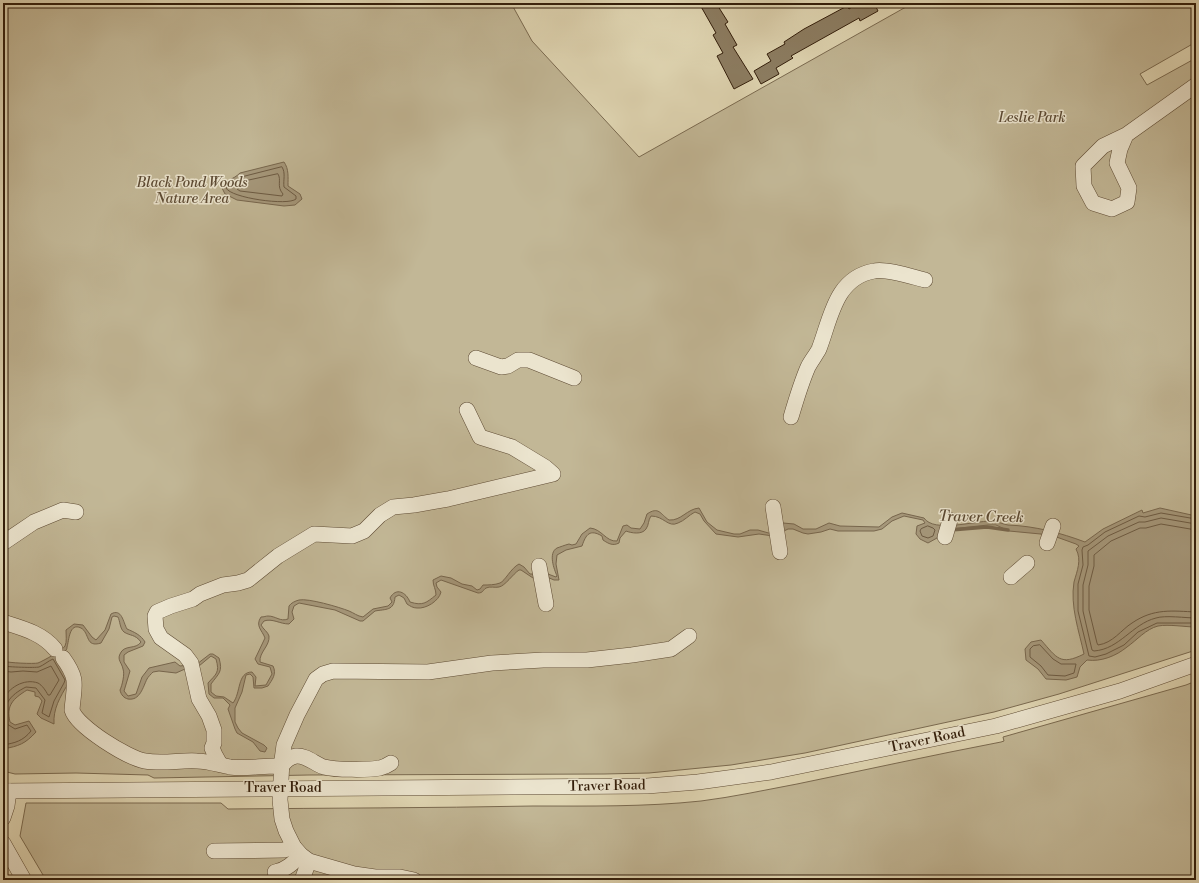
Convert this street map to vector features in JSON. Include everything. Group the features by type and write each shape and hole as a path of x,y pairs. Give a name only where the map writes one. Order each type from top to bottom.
{"street":[{"path":"1126,135 1120,149 1117,163 1129,188 1127,202 1112,209 1093,203 1084,186 1083,166 1103,146 1126,135 1196,85"},
{"path":"791,417 798,391 818,350 839,294 847,284 866,273 876,270 925,280"},
{"path":"476,358 501,367 508,366 518,360 530,360 574,378"},
{"path":"196,760 212,748 214,743 214,730 209,716 199,699 192,669 185,655 161,638 156,629 155,616 157,612 193,599 200,594 223,585 248,580 278,556 314,534 352,536 364,531 380,515 393,507 448,499 553,474 545,467 512,447 480,437 467,410"},
{"path":"773,507 780,552"},
{"path":"3,543 34,522 63,510 76,512"},
{"path":"945,537 950,520"},
{"path":"1047,542 1053,526"},
{"path":"1011,577 1027,563"},
{"path":"539,566 546,604"},
{"path":"3,622 39,635 51,644 70,667 74,677 73,714 87,728 104,740 139,760 147,762 196,760 230,767 276,766 281,768"},
{"path":"302,880 301,854 282,819 280,808 281,768 284,745 297,715 316,679 328,672 386,670 428,672 492,663 543,660 581,660 632,655 671,649 689,636"},
{"name":"Traver Road","path":"6,791 648,786 698,782 771,772 996,726 1120,690 1196,664"},
{"path":"212,748 220,764"},
{"path":"281,768 285,761 295,756 302,756 326,767 344,769 381,768 391,763"},
{"path":"3,818 7,806 6,791"},
{"path":"3,843 24,880"},
{"path":"214,851 284,850 301,854 354,874 375,877 400,877 414,880"},
{"path":"275,872 289,866 301,854"}],"green space":[{"path":"3,3 511,3 532,41 639,157 913,3 1196,3 1196,42 1140,74 1147,85 1196,58 1196,650 1059,694 994,712 805,753 731,765 649,773 309,775 154,778 148,775 76,773 15,774 3,771"},
{"path":"1196,681 1196,880 46,880 20,836 26,803 221,803 228,809 617,806 701,801 797,784 1001,742 1004,741 1003,737"}],"water":[{"path":"284,162 288,176 288,186 300,194 302,199 295,205 284,206 237,200 225,194 221,186 240,173"},
{"path":"699,508 707,522 717,530 734,534 740,534 750,530 758,530 772,534 783,523 794,524 803,529 816,529 829,523 840,526 879,527 892,517 902,513 924,518 936,525 945,526 993,521 1008,525 1048,530 1085,542 1103,529 1142,510 1143,513 1160,508 1196,516 1196,627 1167,625 1154,627 1113,656 1098,660 1087,660 1080,667 1077,677 1066,680 1046,679 1038,669 1026,660 1025,649 1031,642 1041,640 1055,656 1064,660 1076,658 1084,654 1073,600 1074,582 1079,561 1076,549 1079,546 1076,544 1051,535 1009,531 996,525 941,530 937,538 928,543 920,539 916,534 917,526 925,523 923,520 904,516 892,521 882,529 874,531 838,531 830,529 808,534 793,529 788,529 784,531 782,536 759,534 738,537 716,534 704,521 700,514 695,512 675,524 668,523 651,516 644,531 636,533 626,531 620,538 619,543 609,543 603,540 602,536 591,533 585,538 582,546 566,550 557,555 556,564 559,580 554,580 547,577 533,578 519,570 501,586 488,587 482,592 478,593 441,580 436,583 441,592 438,598 432,604 421,608 412,607 399,595 395,597 391,607 375,611 363,621 360,621 335,610 299,603 294,606 292,612 294,619 289,624 270,620 264,621 261,625 269,636 269,640 261,655 260,662 273,666 274,674 268,686 262,688 254,688 253,677 250,674 246,675 242,692 235,708 235,722 242,733 267,748 265,752 260,751 253,742 237,733 228,709 230,705 223,698 214,698 209,694 208,683 215,675 218,667 216,659 211,656 199,666 185,669 176,673 159,671 153,672 147,678 138,696 132,699 124,697 120,690 124,671 119,660 119,656 124,649 136,646 141,642 135,636 124,632 118,617 114,616 112,617 109,629 101,643 96,644 90,642 86,633 81,628 77,627 72,630 67,649 64,652 64,669 68,684 56,708 54,724 41,718 37,714 42,701 39,697 35,696 35,692 27,690 18,696 12,703 9,711 10,722 15,725 29,721 36,732 21,744 3,749 3,661 15,663 38,663 44,660 57,653 65,646 66,630 74,624 83,625 96,640 105,630 111,614 118,613 122,617 127,629 137,634 145,642 143,646 124,655 124,662 130,671 124,691 128,696 136,694 142,677 149,668 175,662 180,666 197,664 210,654 213,654 219,658 221,666 220,672 211,684 211,692 216,696 224,697 233,703 244,675 252,672 256,677 255,686 266,685 272,674 270,667 258,664 255,659 265,638 259,625 259,620 261,617 268,616 283,620 288,619 289,606 296,601 309,600 324,603 363,617 373,609 388,606 392,602 390,598 392,595 398,592 403,593 410,602 421,604 427,602 436,595 433,580 441,576 472,586 477,590 483,585 494,585 500,583 513,568 519,564 530,574 548,574 556,577 557,576 552,561 554,550 567,544 576,544 582,534 590,528 598,531 610,540 617,541 623,526 627,525 631,528 640,529 647,514 651,512 657,511 669,520 673,520 681,517 691,510"}],"building":[{"path":"699,3 716,3 728,22 725,24 737,45 733,47 753,79 734,89 717,56 723,53 713,35 716,33"},
{"path":"858,3 874,3 878,11 860,21 859,18 791,56 793,58 776,68 779,74 761,84 754,71 771,61 767,54 785,44 784,42 804,29 847,6 849,9"}],"waterway":[{"name":"Traver Creek","path":"951,530 987,527 1008,530"}],"park label":[{"name":"Leslie Park","path":"1032,118"},
{"name":"Black Pond Woods Nature Area","path":"192,192"}]}
